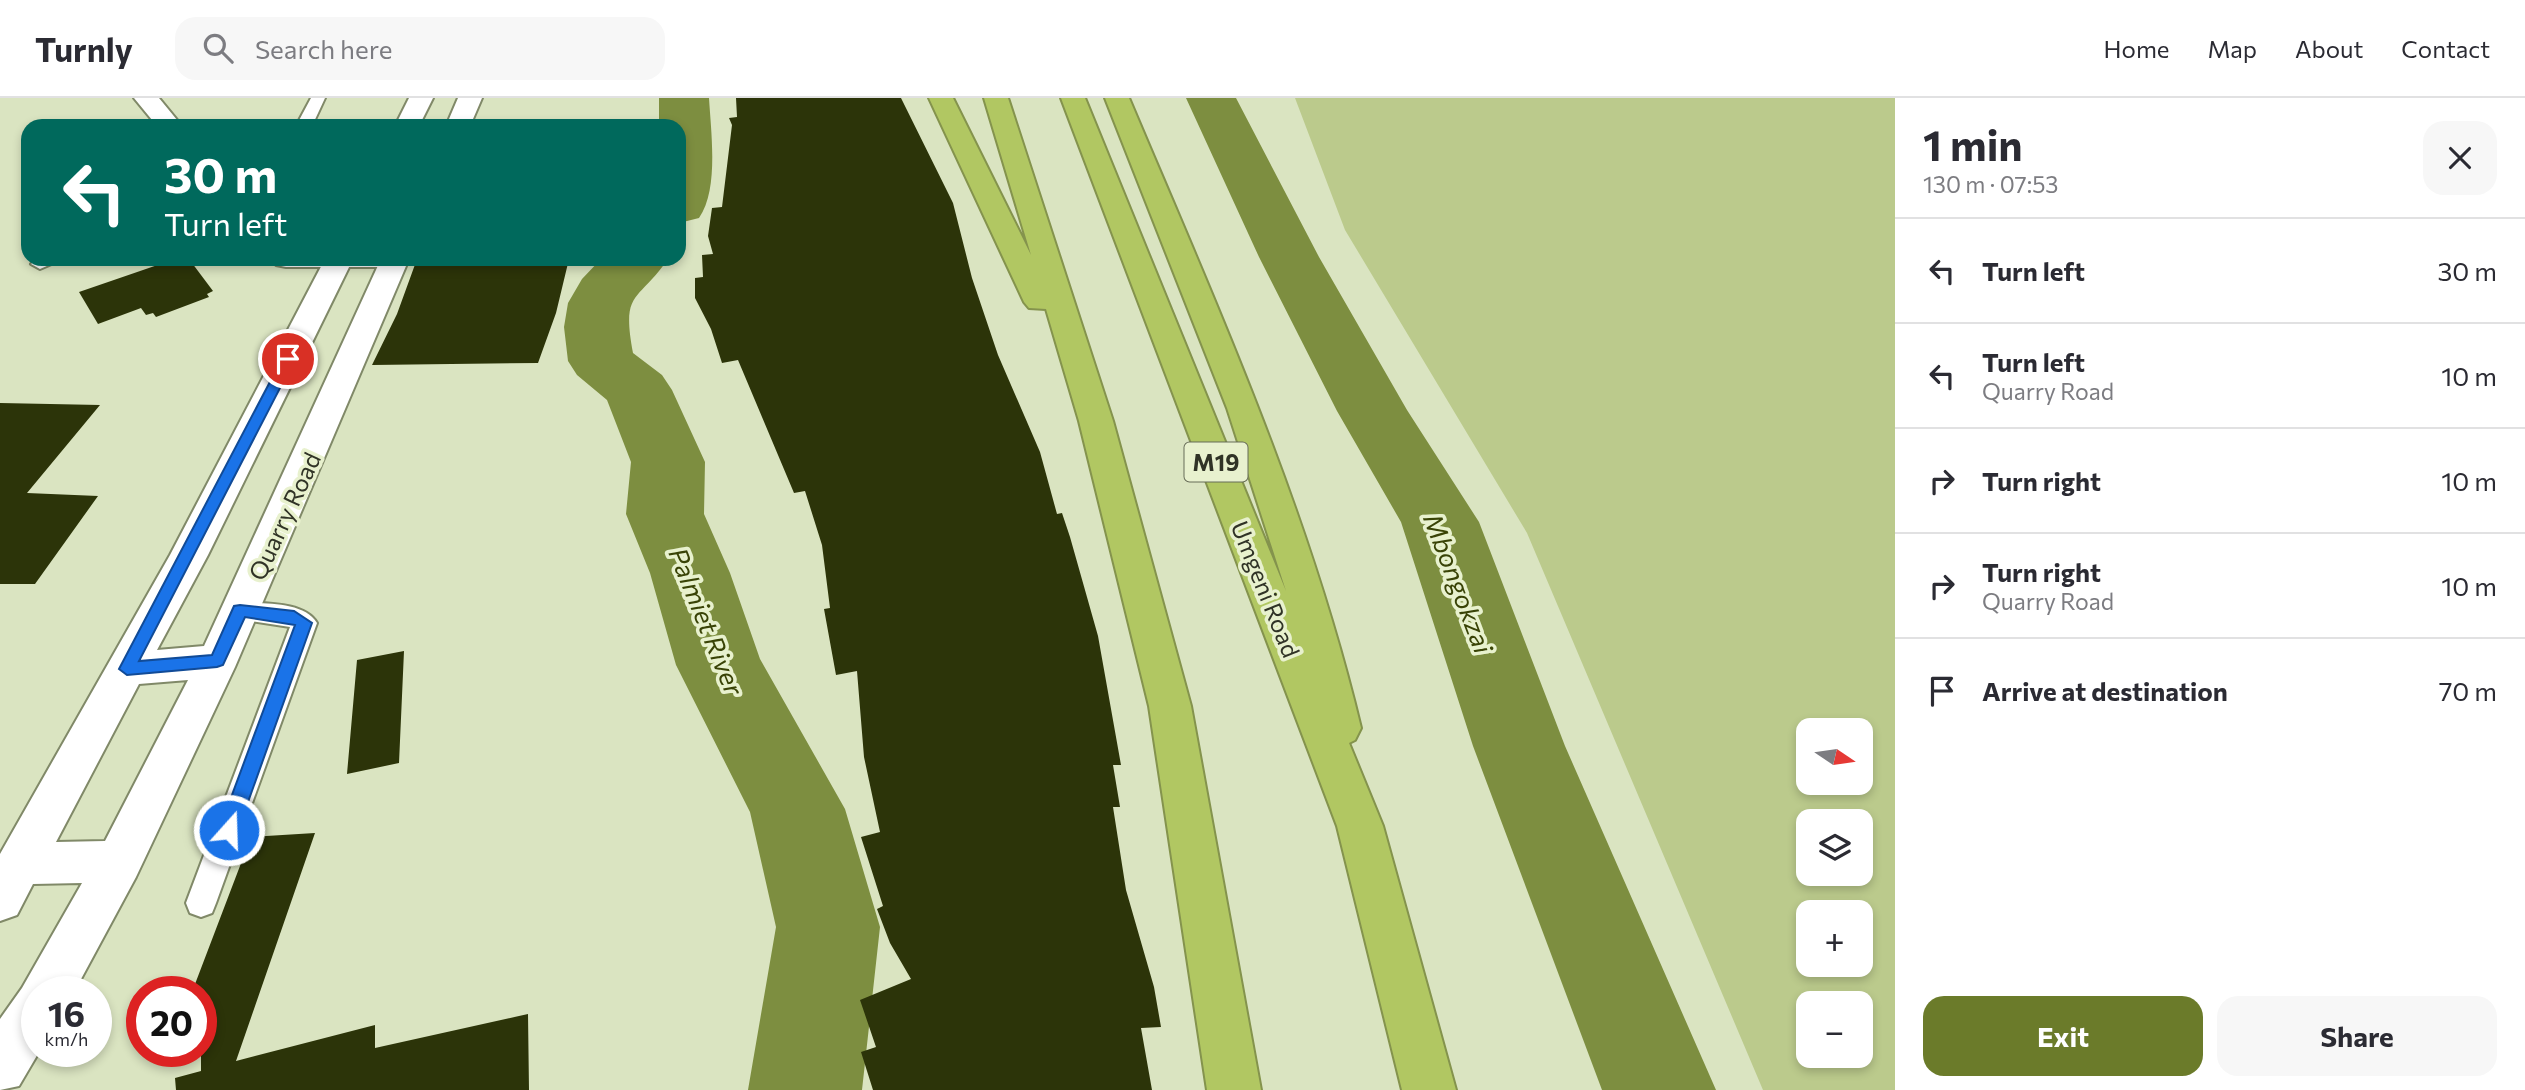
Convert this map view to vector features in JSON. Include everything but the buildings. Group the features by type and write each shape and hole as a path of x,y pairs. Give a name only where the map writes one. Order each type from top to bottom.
{"highway":[{"path":"941,98 1096,421"},
{"path":"996,98 1096,421 1170,706 1234,1090"},
{"name":"Umgeni Road","path":"1073,98 1360,826 1429,1090"},
{"path":"1117,98 1224,362 1293,546 1327,662 1360,826"}],"street":[{"path":"146,98 164,119"},
{"path":"410,119 421,98"},
{"path":"460,119 470,98"},
{"path":"11,881 127,669 335,266"},
{"name":"Quarry Road","path":"56,976 90,920 120,862 217,661 316,448 392,266"},
{"path":"127,669 217,661"},
{"path":"11,881 120,862"},
{"path":"0,1067 21,1033"}],"lane":[{"path":"308,119 318,98"},
{"path":"201,903 304,623 294,617 240,611"}],"green space":[{"path":"1295,98 1895,98 1895,1090 1763,1090 1527,533 1345,230"}],"waterway":[{"name":"Palmiet River","path":"684,98 684,119"},
{"name":"Mbongokzai","path":"1211,98 1289,257 1372,411 1440,522 1519,746 1659,1090"},
{"name":"Palmiet River","path":"629,266 612,282 599,303 597,327 601,361 638,390 668,462 665,514 690,573 719,665 797,809 828,927 805,1090"}],"route":[{"path":"229,830 304,623 294,617 240,611 217,661 127,669 189,555 288,359"}]}
